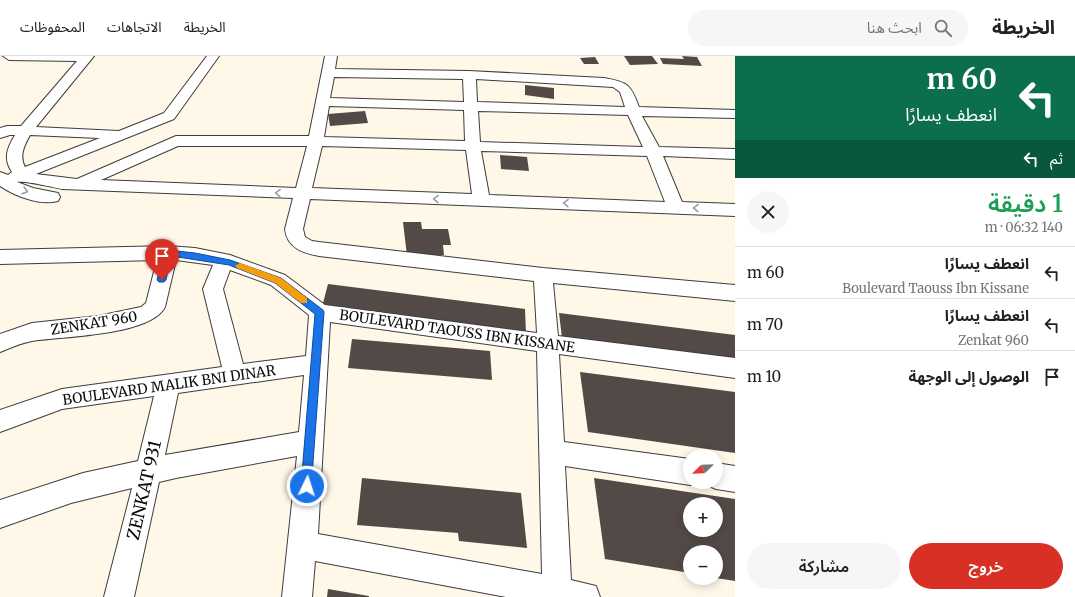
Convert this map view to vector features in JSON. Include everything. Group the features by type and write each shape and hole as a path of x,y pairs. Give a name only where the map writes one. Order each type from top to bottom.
{"street":[{"path":"9,56 80,56"},
{"path":"32,102 80,56"},
{"path":"2,134 21,125 80,56"},
{"path":"2,179 22,174 169,116 213,56"},
{"path":"331,56 316,141 300,200 294,235 300,243 308,247 543,275 735,293"},
{"path":"328,73 470,75 612,82 624,88 676,208"},
{"path":"470,75 473,145 481,200"},
{"path":"323,102 735,114"},
{"path":"169,116 176,141"},
{"path":"21,125 124,134"},
{"path":"21,125 14,156 16,166 22,174 42,181 300,200 735,222"},
{"path":"54,197 78,184 176,141 316,141 735,154"},
{"path":"2,179 19,190 54,197 300,200 481,200 735,210"},
{"name":"BOULEVARD TAOUSS IBN KISSANE","path":"0,257 168,253 224,261 278,280 320,312 548,344 735,368"},
{"name":"ZENKAT 960","path":"0,343 31,333 111,322 150,313 155,307 168,253"},
{"path":"224,261 213,289 235,375"},
{"path":"543,275 548,344 557,592"},
{"path":"297,597 303,545 320,312"},
{"name":"BOULEVARD MALIK BNI DINAR","path":"0,421 30,409 62,399 317,364"},
{"name":"ZENKAT 931","path":"119,597 169,384"},
{"path":"0,514 57,494 148,471 310,442"},
{"path":"552,452 683,471"},
{"path":"723,477 735,479"},
{"path":"303,545 585,597"}],"building":[{"path":"624,56 652,56 658,64 630,65"},
{"path":"682,56 697,57 702,66 663,64 660,58 684,59"},
{"path":"595,57 599,64 584,64 580,58"},
{"path":"525,85 554,88 554,99 525,95"},
{"path":"365,111 368,123 330,126 328,114"},
{"path":"500,155 527,157 529,171 501,169"},
{"path":"403,222 421,222 422,229 448,229 451,245 443,245 444,255 407,256"},
{"path":"328,284 525,309 526,333 322,307"},
{"path":"559,313 735,335 735,361 562,338"},
{"path":"352,339 490,351 492,380 348,368"},
{"path":"580,372 735,392 735,453 723,451 723,449 707,449 588,432"},
{"path":"362,478 521,493 527,548 459,541 458,533 357,525"},
{"path":"594,478 722,497 683,497 683,537 723,537 723,497 735,499 735,581 723,579 723,545 683,545 683,572 605,559"},
{"path":"328,589 369,596 369,597 327,597"}],"slow traffic":[{"path":"240,266 278,280 304,301"}],"route":[{"path":"162,280 168,253 230,262 278,280 320,312 307,486"}]}
